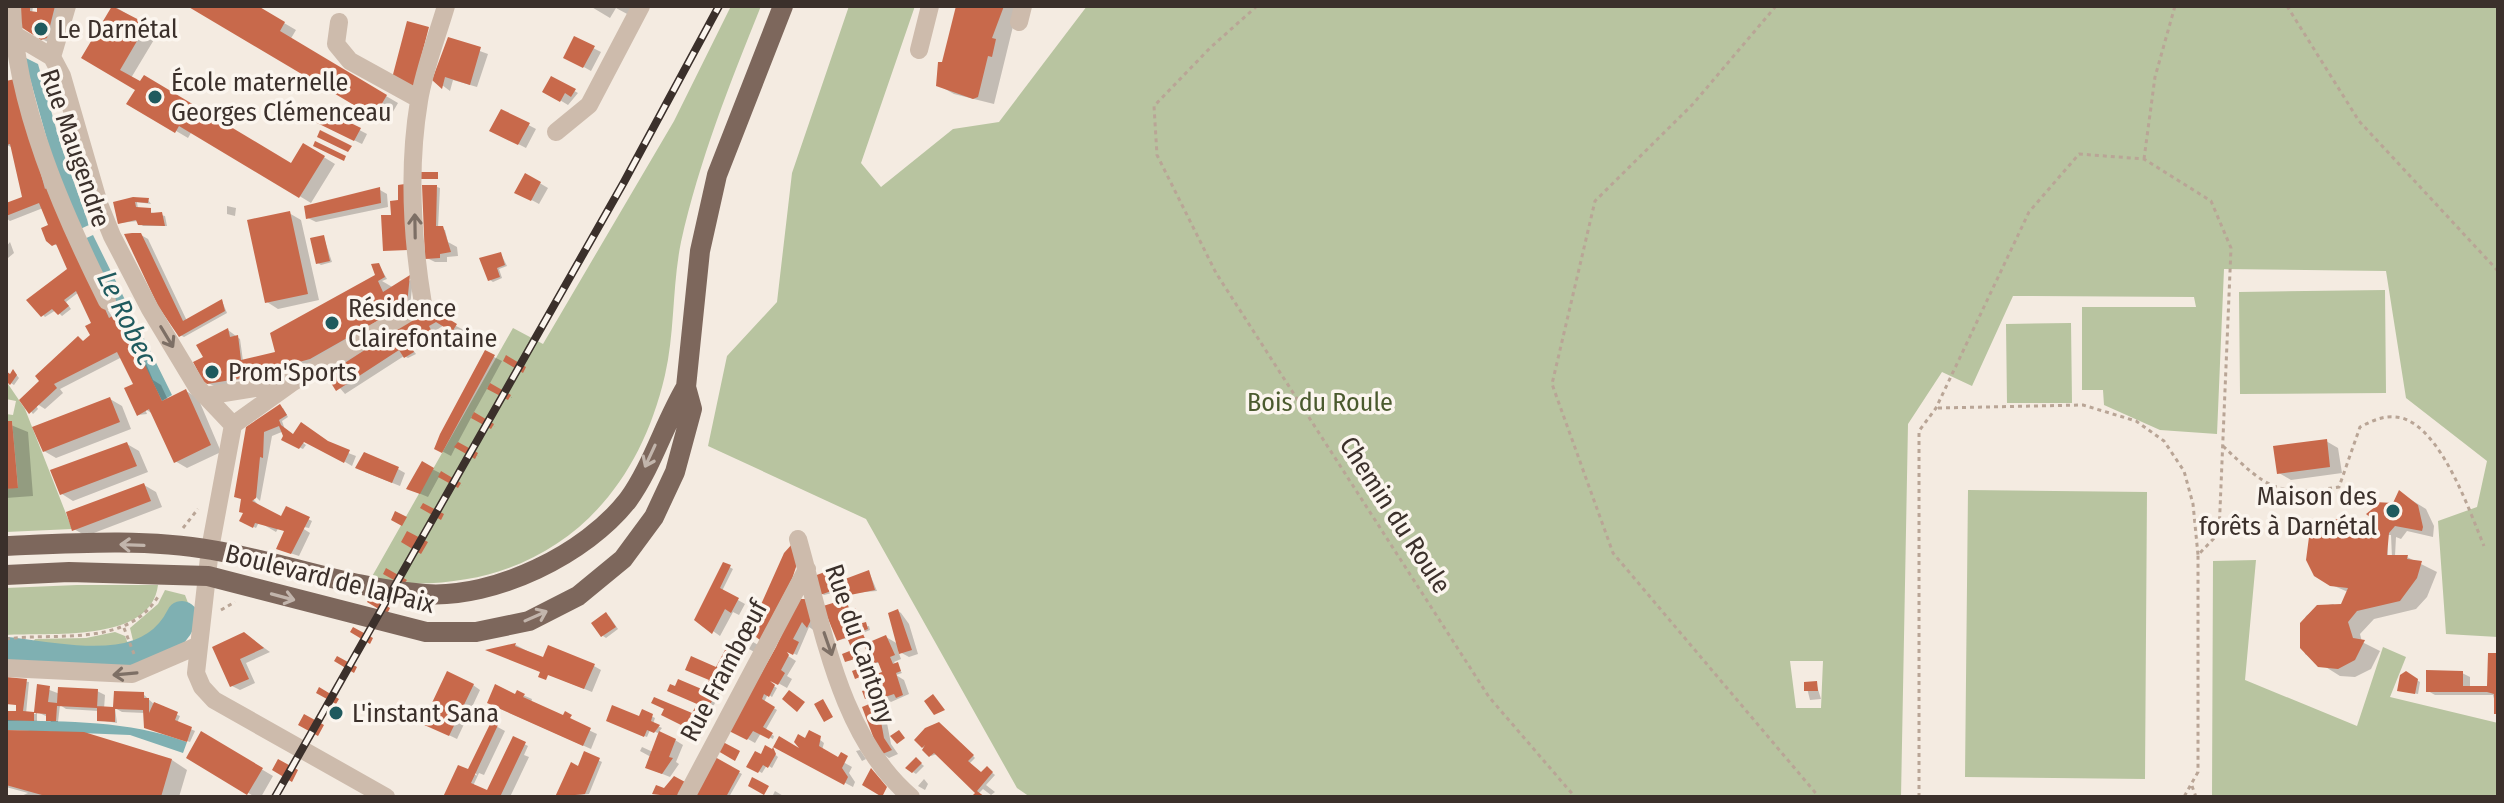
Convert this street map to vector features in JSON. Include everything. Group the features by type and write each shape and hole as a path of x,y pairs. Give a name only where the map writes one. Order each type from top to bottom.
{"main road":[{"name":"Boulevard de la Paix","path":"6,575 69,572 208,576 426,632 476,632 529,621 578,596 623,559 654,517 689,432 692,409 686,387 700,251 717,175 783,6"},
{"name":"Boulevard de la Paix","path":"6,546 121,544 210,549 360,585 428,594 466,591 515,578 564,555 598,529 628,499 686,387"}],"street":[{"name":"Rue Maugendre","path":"12,6 9,32 48,164 76,236 107,301"},
{"path":"52,57 67,6"},
{"path":"556,132 589,105 641,6"},
{"path":"919,50 930,6"},
{"path":"386,797 214,700 196,673 197,646 216,511 233,425 293,382 423,304 415,256 413,164 419,99 440,7"},
{"path":"339,22 336,44 350,61 419,99"},
{"path":"9,32 52,57 62,76 107,224 150,309 205,396 233,425"},
{"path":"205,396 293,382"},
{"name":"Rue du Cantony","path":"798,539 819,619 866,743 872,756 911,797"},
{"name":"Rue Frambœuf","path":"686,797 807,569"},
{"path":"6,668 132,674 197,646"}],"path":[{"name":"Chemin du Roule","path":"1257,6 1210,48 1154,106 1157,155 1216,273 1489,697 1575,797"},
{"path":"1776,6 1693,104 1595,201 1552,384 1613,553 1819,797"},
{"path":"2144,159 2155,77 2175,6"},
{"path":"2287,6 2359,121 2498,271"},
{"path":"1919,797 1919,431 1936,408 2029,212 2079,154 2144,159 2211,201 2231,248 2219,533 2198,555"},
{"path":"1936,408 2083,405 2136,421 2164,441 2184,471 2193,504 2198,555 2199,742 2198,772 2184,797"},
{"path":"2223,446 2262,483 2304,493 2339,487 2360,427 2381,417 2402,418 2425,432 2440,453 2484,546"},
{"path":"181,529 198,508 216,511"},
{"path":"6,639 83,636 124,628 153,605 162,586"},
{"path":"203,613 217,616 243,600 248,587"},
{"path":"124,628 134,654"},
{"path":"2192,786 2196,797"}],"green space":[{"path":"731,6 761,6 697,182 678,259 665,375 649,427 626,472 596,510 561,541 520,563 475,578 424,583 370,580 513,328 543,344 674,121"},
{"name":"Bois du Roule","path":"849,6 915,6 861,163 881,187 953,129 999,122 1087,6 2498,6 2498,637 2446,634 2438,521 2477,507 2487,461 2406,398 2386,271 2224,269 2217,434 2160,430 2104,405 2103,390 2082,390 2082,307 2196,307 2194,297 2013,296 1972,386 1942,372 1908,424 1901,797 1030,797 1017,788 866,519 708,446 727,356 777,302 792,173","holes":["1790,661 1823,661 1821,708 1796,708"]},
{"path":"2385,290 2386,393 2240,394 2239,292"},
{"path":"2071,323 2072,403 2007,403 2006,324"},
{"path":"6,381 25,409 72,529 6,532 6,489 18,487 12,421 6,421 6,414 13,415 16,401 6,399"},
{"path":"1968,490 2147,492 2145,779 1965,777"},
{"path":"2256,560 2245,680 2357,726 2383,647 2406,657 2390,697 2498,723 2498,797 2212,797 2213,561"},
{"path":"158,585 151,604 137,617 118,626 95,631 6,635 6,588"},
{"path":"165,590 185,595 190,608 188,618 177,616 161,639 136,653 130,628 158,604"},
{"path":"115,632 125,636 132,654 107,657 27,650 35,639 86,638"}],"water":[{"path":"24,57 38,64 61,146 89,225 78,230 56,172"},
{"path":"93,235 172,395 162,401 82,240"},
{"path":"177,616 188,618 179,634 162,650 140,663 136,653 161,639"},
{"path":"6,648 107,657 132,654 135,664 6,658"},
{"path":"6,720 120,726 187,742 183,753 130,735 6,730"}],"building":[{"path":"18,6 30,6 30,11 37,12 37,6 55,6 47,38 41,40 21,27"},
{"name":"École maternelle Georges Clémenceau","path":"112,6 147,24 120,70 140,81 144,75 291,163 303,143 325,156 299,198 179,126 175,133 126,104 135,90 81,58"},
{"path":"187,6 258,6 285,22 280,31 387,95 374,117"},
{"path":"956,6 1004,6 992,38 996,39 992,57 988,56 978,97 973,99 936,86 938,62 942,62"},
{"path":"407,21 429,27 413,88 391,82"},
{"path":"574,36 595,46 583,68 563,58"},
{"path":"448,37 481,47 470,85 445,77 442,89 432,80"},
{"path":"551,76 576,89 571,97 565,93 560,102 542,92"},
{"path":"15,79 45,189 50,186 109,318 120,312 162,401 186,389 211,445 174,463 149,409 137,416 124,388 133,384 117,352 54,384 57,388 29,414 19,400 39,381 35,376 78,336 83,341 90,335 85,326 91,323 76,291 64,300 69,306 58,315 52,309 41,317 26,300 67,269 56,244 52,246 46,241 41,228 48,225 39,203 6,216 6,203 22,197 10,144 6,145 6,81"},
{"path":"320,108 361,128 354,141 313,121"},
{"path":"501,109 530,123 518,145 489,131"},
{"path":"320,130 352,146 348,152 317,137"},
{"path":"315,141 346,156 344,161 313,146"},
{"path":"421,172 438,172 438,179 421,179"},
{"path":"525,173 541,182 531,201 514,193"},
{"path":"405,184 408,250 383,251 381,215 391,215 390,201 398,200 398,185"},
{"path":"422,185 437,185 436,226 443,226 451,252 440,254 440,258 425,259"},
{"path":"380,187 381,203 306,219 304,206"},
{"path":"133,197 149,198 148,203 135,202 136,207 151,208 151,213 162,212 165,226 138,225 136,220 118,224 113,202"},
{"path":"290,211 308,294 265,303 247,220"},
{"path":"141,233 183,321 222,299 225,311 179,337 158,306 124,234"},
{"path":"324,235 330,261 316,264 310,238"},
{"path":"501,252 505,265 497,268 500,277 488,281 479,258"},
{"name":"Résidence Clairefontaine","path":"379,263 385,277 378,281 383,292 410,275 407,304 310,359 237,379 207,384 203,381 193,362 203,357 196,345 228,328 230,337 238,335 241,360 275,352 270,333 375,275 371,264"},
{"path":"434,310 457,324 452,332 436,322 429,326 431,330 409,343 414,352 404,358 399,350 336,391 326,375 422,313"},
{"path":"485,350 495,355 442,453 434,449 440,434"},
{"path":"506,355 526,367 523,373 503,361"},
{"path":"13,369 17,375 10,385 6,381 6,371 10,374"},
{"path":"490,383 511,395 508,400 487,389"},
{"path":"110,397 120,422 43,452 32,427"},
{"path":"280,404 287,415 279,420 281,425 293,434 301,422 328,441 350,450 344,463 304,442 299,449 281,440 283,436 279,426 264,432 263,458 260,457 256,498 252,501 281,516 286,506 310,517 291,554 276,549 284,531 255,523 253,528 239,521 243,513 239,512 241,499 234,497 246,427"},
{"path":"474,412 494,424 491,429 471,418"},
{"path":"6,421 12,421 18,488 6,489"},
{"path":"2327,439 2330,467 2277,474 2273,446"},
{"path":"127,442 137,466 60,495 50,470"},
{"path":"458,442 478,453 475,459 454,447"},
{"path":"364,452 399,467 392,483 355,468"},
{"path":"422,461 434,468 420,494 406,489"},
{"path":"441,471 461,483 458,488 438,477"},
{"path":"144,483 151,501 72,531 66,512"},
{"path":"2399,490 2418,505 2423,527 2422,531 2395,526 2389,533 2387,555 2408,555 2407,559 2422,561 2417,578 2400,601 2357,611 2348,622 2353,638 2365,640 2355,660 2338,669 2318,667 2300,648 2300,623 2317,605 2341,604 2348,588 2330,586 2314,576 2306,560 2309,537 2322,523 2333,519 2350,520 2345,531 2349,533 2377,523 2366,514 2376,506 2375,502 2393,503"},
{"path":"423,503 444,514 441,520 420,508"},
{"path":"395,511 407,517 402,526 391,520"},
{"path":"407,531 428,542 421,554 401,542"},
{"path":"793,543 798,561 792,579 760,640 756,637 758,633 750,629 784,553"},
{"path":"723,562 731,565 720,588 739,598 731,613 725,609 712,634 694,620"},
{"path":"386,568 407,580 403,585 383,574"},
{"path":"830,570 834,590 820,595 814,576"},
{"path":"869,570 875,590 850,595 845,579"},
{"path":"370,597 390,608 387,614 367,602"},
{"path":"798,599 805,599 812,618 807,628 802,622 793,639 799,642 793,655 787,652 789,655 781,670 785,673 778,685 770,681 775,685 769,697 764,694 762,699 775,707 763,727 773,733 769,739 753,731 747,740 729,731 776,647"},
{"path":"846,599 849,609 855,608 859,614 851,617 851,626 866,622 868,629 837,641 823,606"},
{"path":"898,609 912,650 899,654 888,613"},
{"path":"606,612 616,627 601,637 591,623"},
{"path":"353,627 373,638 370,644 350,632"},
{"path":"244,632 264,648 240,659 249,679 230,687 212,647"},
{"path":"863,634 867,643 886,635 895,655 890,657 893,664 898,662 901,671 896,673 903,695 882,698 873,675 882,672 878,662 871,664 864,645 857,648 861,657 845,662 842,654 852,650 848,640"},
{"path":"516,643 515,646 543,657 548,645 595,664 584,689 548,675 546,680 538,677 540,672 485,650"},
{"path":"725,650 736,654 693,738 682,733 685,727 661,715 664,709 651,703 654,697 692,713 697,704 667,691 670,684 675,686 678,679 704,690 709,680 685,670 691,656 716,667"},
{"path":"2488,653 2498,653 2498,714 2494,714 2494,694 2426,692 2426,670 2463,671 2463,686 2487,686"},
{"path":"337,656 357,667 354,673 334,661"},
{"path":"868,665 870,673 855,679 852,671"},
{"path":"447,671 474,684 449,736 422,724"},
{"path":"2406,671 2418,679 2415,694 2397,691 2400,675"},
{"path":"6,677 27,679 23,711 34,712 37,684 50,686 48,702 57,703 58,687 98,689 97,708 57,706 56,721 46,721 46,714 34,713 34,721 6,720 6,711 16,711 16,705 6,704"},
{"path":"1817,681 1818,691 1804,691 1804,682"},
{"path":"495,684 515,694 517,690 525,694 523,697 563,715 565,711 572,715 570,718 591,728 583,746 487,703"},
{"path":"319,687 339,699 336,704 316,693"},
{"path":"873,687 877,695 865,699 862,691"},
{"path":"789,690 805,702 797,712 782,699"},
{"path":"114,691 144,692 144,698 149,698 149,713 154,702 178,712 175,720 192,727 187,742 144,728 143,710 115,709 115,722 97,721 97,706 113,707"},
{"path":"933,694 945,710 934,715 924,701"},
{"path":"884,698 887,714 880,716 884,738 892,750 880,755 862,707"},
{"path":"823,699 833,717 824,722 814,704"},
{"path":"612,705 639,716 642,709 653,714 651,721 660,725 654,733 647,730 644,737 606,721"},
{"path":"304,714 324,725 318,736 298,725"},
{"path":"491,722 498,725 471,783 487,790 513,736 526,742 500,797 443,797 458,765 468,769"},
{"path":"939,722 974,755 968,761 981,772 987,766 993,772 977,791 985,797 971,797 975,793 934,753 929,757 922,750 925,745 922,748 914,740 925,728"},
{"path":"6,730 84,732 172,759 161,797 49,797 6,785"},
{"path":"809,730 821,736 819,746 838,757 841,752 848,756 842,768 848,777 844,785 773,747 779,736 799,748 794,742 798,734 805,738"},
{"path":"899,730 905,738 897,744 890,736"},
{"path":"201,731 263,768 247,795 186,758"},
{"path":"659,731 676,739 669,757 673,758 662,774 645,768"},
{"path":"723,742 740,751 735,761 718,751"},
{"path":"765,745 773,747 776,754 768,768 763,765 758,773 746,767 755,751 761,754"},
{"path":"584,751 600,758 585,794 555,797 571,762 578,766"},
{"path":"715,757 740,771 726,797 693,797"},
{"path":"916,757 922,763 912,773 905,768"},
{"path":"278,759 298,770 292,782 272,770"},
{"path":"871,768 887,787 882,797 862,785"},
{"path":"674,776 685,782 677,797 652,794 656,785 664,788"},
{"path":"752,777 769,786 764,795 748,786"}],"waterway":[{"name":"Le Robec","path":"6,653 79,661 128,659 149,651 168,637 182,617"}],"railway":[{"path":"275,797 624,182 719,6"}],"place":[{"name":"Le Darnétal","path":"41,29"},
{"name":"École maternelle Georges Clémenceau","path":"155,97"},
{"name":"Résidence Clairefontaine","path":"332,323"},
{"name":"Prom'Sports","path":"212,372"},
{"name":"Maison des forêts à Darnétal","path":"2393,511"},
{"name":"L'instant Sana","path":"336,713"}]}
